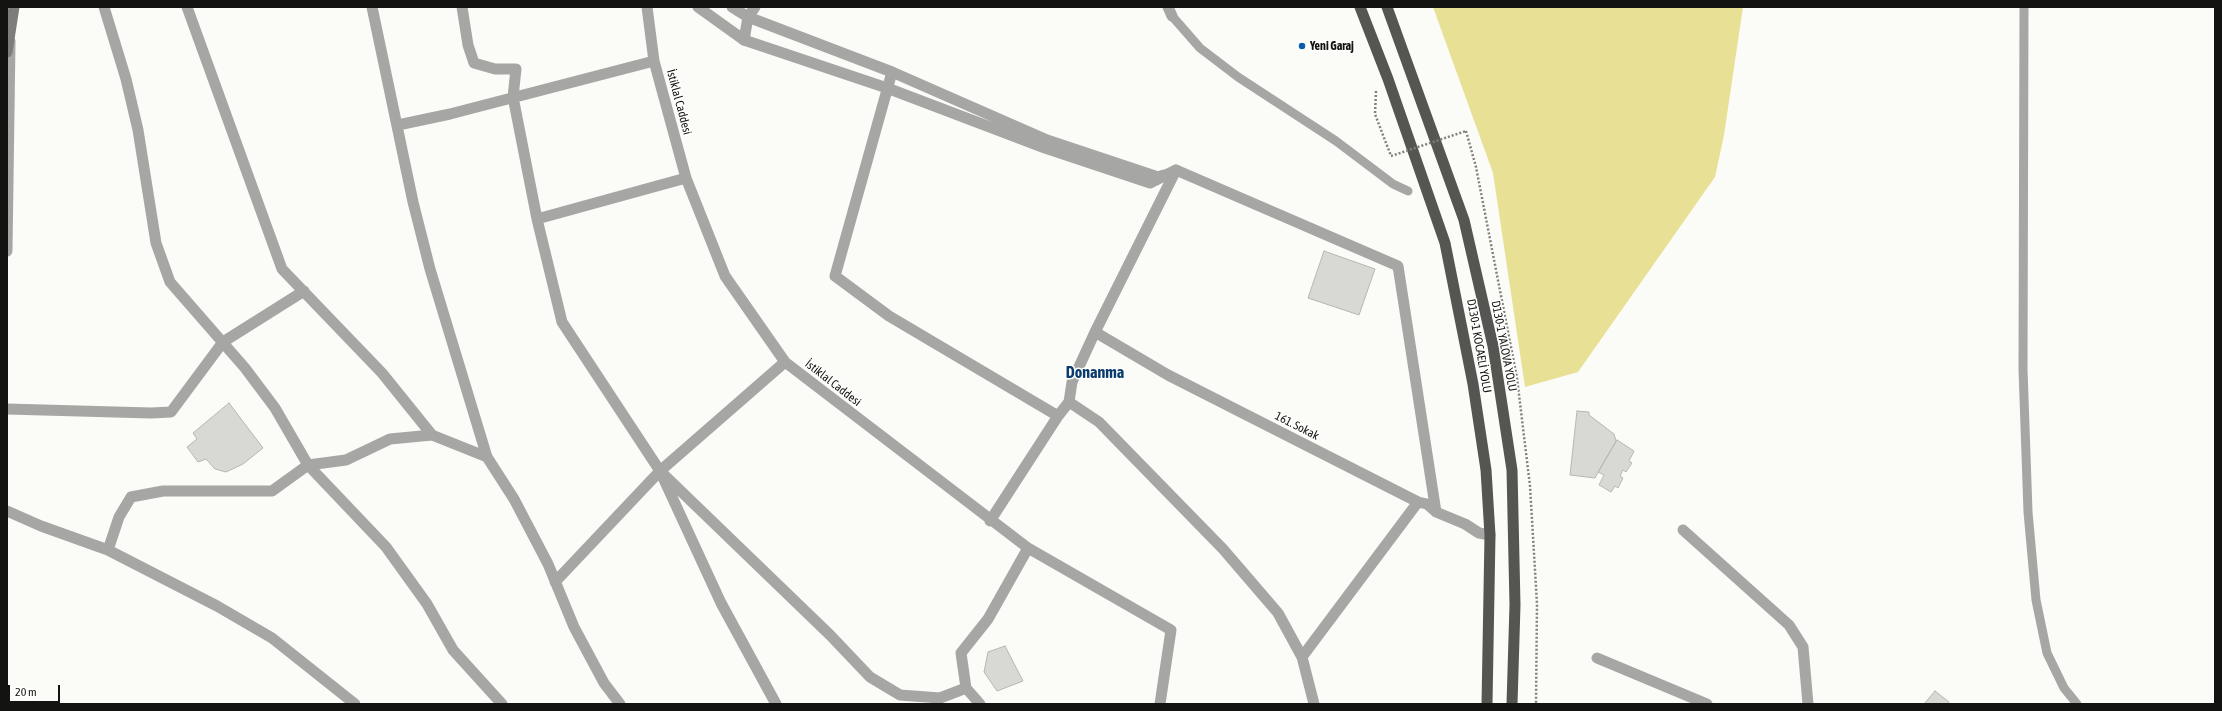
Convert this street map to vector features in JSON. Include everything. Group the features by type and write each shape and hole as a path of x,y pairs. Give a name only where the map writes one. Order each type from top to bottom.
{"highway":[{"name":"D130-1 KOCAELİ YOLU","path":"1360,7 1390,86 1445,243 1473,384 1486,470 1490,535 1487,704"},
{"name":"D130-1 YALOVA YOLU","path":"1387,7 1464,220 1493,346 1512,470 1515,605 1512,704"}],"main road":[{"path":"7,52 14,7"}],"street":[{"path":"104,7 138,130 156,243 170,282 224,342 275,408 308,466 386,547 428,604 453,650 502,704"},
{"path":"187,7 282,269 382,373 432,435"},
{"path":"372,7 413,202 430,270 487,457 514,499 555,582 574,627 604,683 620,704"},
{"path":"462,7 468,45 474,62 496,69 516,69 513,97 536,219 562,322 660,472 721,602 776,704"},
{"name":"İstiklal Caddesi","path":"647,7 654,61 686,178 725,276 785,362 990,521 1028,548 1171,630 1160,704"},
{"path":"698,7 744,40 887,88 1045,148 1150,183 1176,170"},
{"path":"732,7 748,17 892,72 1047,140 1158,177 1176,170 1398,266 1436,512"},
{"path":"744,40 748,17 755,7"},
{"path":"7,251 10,35"},
{"path":"398,125 654,61"},
{"path":"892,72 835,276 888,316 1058,416"},
{"path":"990,521 1058,416 1069,402 1072,382 1095,332 1176,170"},
{"path":"536,219 686,178"},
{"path":"7,409 151,413 171,412 224,342 304,291"},
{"name":"161. Sokak","path":"1095,332 1168,375 1418,502 1427,504 1436,512 1466,524 1479,533 1490,535"},
{"path":"555,582 660,472 785,362"},
{"path":"1069,402 1099,422 1223,549 1278,613 1302,657 1314,704"},
{"path":"108,550 119,517 131,497 163,491 272,491 308,466 346,460 390,439 432,435 487,457"},
{"path":"660,472 830,635 870,677 900,695 940,698 966,688"},
{"path":"1302,657 1418,502"},
{"path":"7,511 41,526 108,550 217,606 272,638 355,704"},
{"path":"1683,530 1790,624 1803,647 1808,704"},
{"path":"980,704 966,688 961,653 988,619 1028,548"},
{"path":"1597,658 1707,704"}],"lane":[{"path":"2024,7 2023,369 2028,512 2036,600 2047,653 2064,688 2077,704"},
{"path":"1170,12 1200,48 1278,104 1336,141 1393,184 1408,191"}],"path":[{"path":"1376,85 1375,114 1391,156 1466,131 1476,167"}],"shaded area":[{"path":"1433,7 1743,7 1724,135 1715,177 1578,372 1525,387 1493,173"}],"building":[{"path":"1324,251 1375,269 1359,315 1308,298"},
{"path":"229,403 263,448 243,464 226,472 215,469 206,459 198,462 187,447 197,439 193,433"},
{"path":"1577,411 1589,412 1589,415 1614,434 1616,441 1595,478 1570,475"},
{"path":"1617,440 1634,451 1629,461 1632,463 1626,472 1623,470 1620,476 1623,478 1618,488 1615,486 1611,492 1599,485 1604,475 1598,472"},
{"path":"1005,646 1023,681 997,691 984,672 988,652"},
{"path":"1935,691 1949,702 1948,704 1924,704"}],"place":[{"name":"Yeni Garaj","path":"1302,46"}],"district":[{"name":"Donanma","path":"1095,373"}]}
